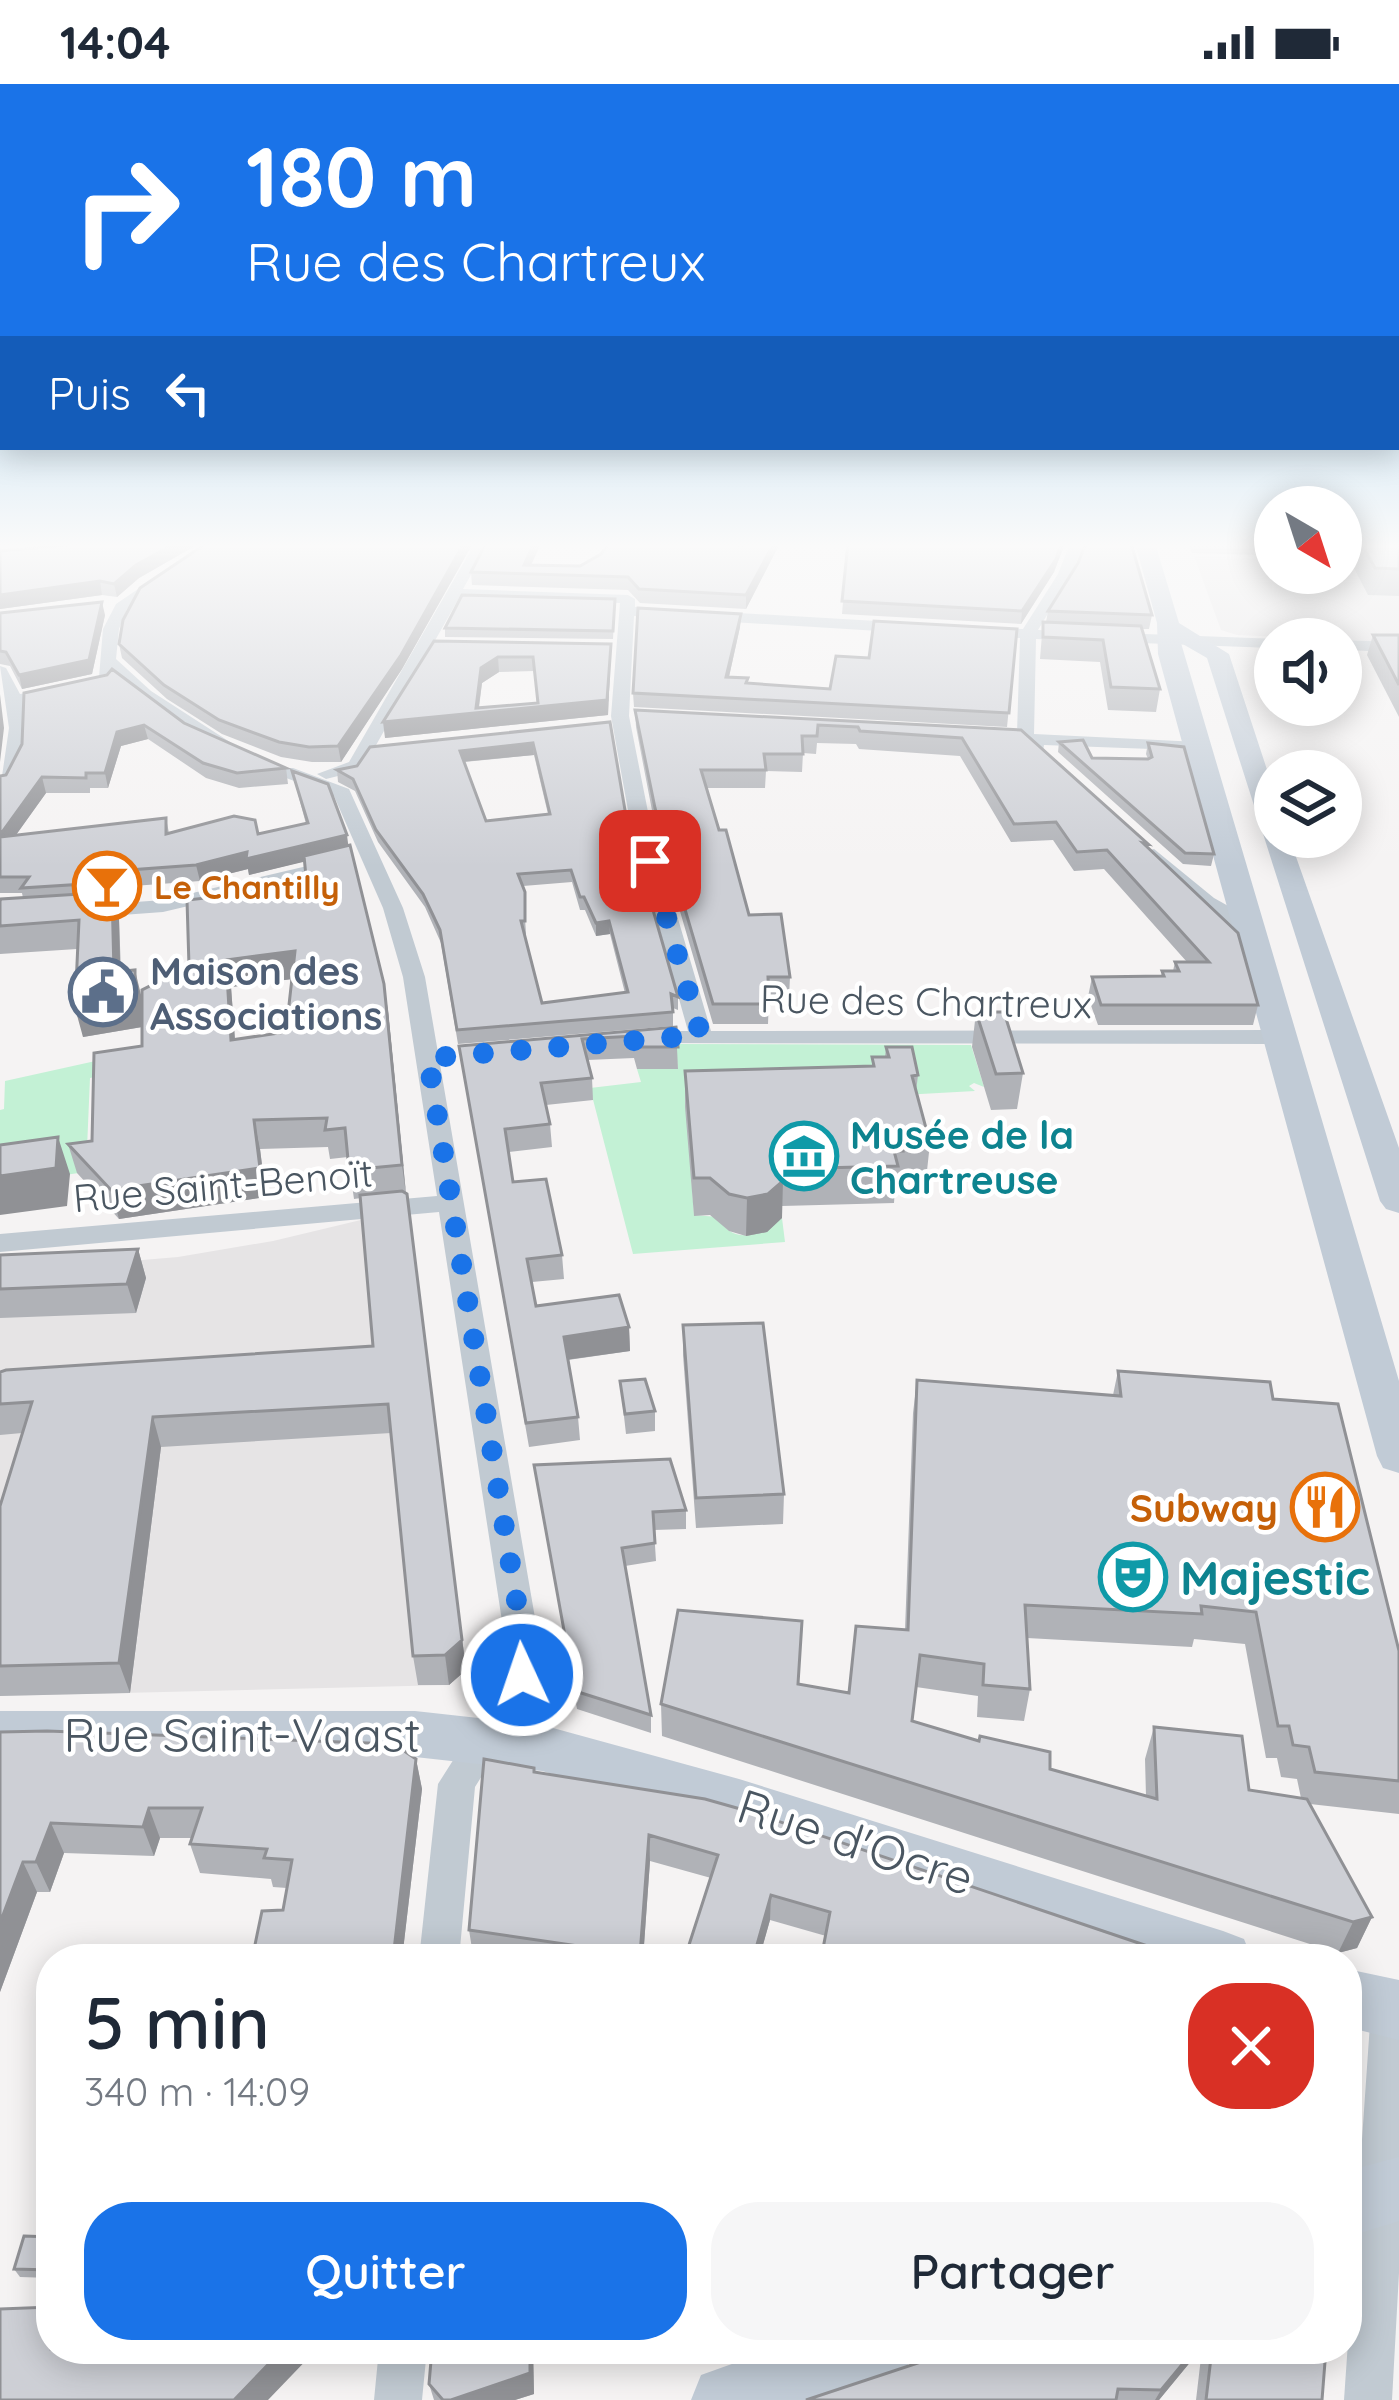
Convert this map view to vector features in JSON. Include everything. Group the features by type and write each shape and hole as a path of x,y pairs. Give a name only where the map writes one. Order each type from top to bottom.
{"main road":[{"path":"1179,651 1199,747 1399,1456"},
{"path":"1211,651 1217,654 1254,771"},
{"path":"1282,858 1399,1201"},
{"path":"1280,1037 1342,1035"},
{"name":"Rue Saint-Vaast","path":"0,1734 416,1734 484,1739"},
{"name":"Rue d'Ocre","path":"484,1739 606,1762 1176,1944"},
{"path":"726,2400 835,2364"}],"street":[{"path":"16,700 88,688 106,679 110,651"},
{"path":"343,783 422,651"},
{"path":"624,651 620,720 656,889 667,930 681,956 701,1035"},
{"path":"1028,651 1026,739 1050,760"},
{"path":"110,662 145,695 246,758"},
{"path":"0,671 16,700 10,767 0,784"},
{"path":"973,736 1199,747"},
{"path":"367,748 391,746"},
{"path":"280,770 343,783"},
{"path":"343,783 408,953 441,1057 452,1203 524,1647 516,1692 461,1772 454,1799 440,1944"},
{"path":"1133,835 1198,895 1248,925"},
{"path":"68,913 210,897 370,856"},
{"name":"Rue des Chartreux","path":"614,1041 701,1035 1280,1037"},
{"name":"Rue Saint-Benoït","path":"0,1243 452,1203"},
{"path":"1367,2400 1379,2006"},
{"path":"398,2400 402,2364"}],"shaded area":[{"path":"365,1219 411,1222 466,1670 449,1685 0,1696 0,1272 178,1257"}],"green space":[{"path":"675,1044 971,1045 984,1087 974,1083 969,1086 975,1091 686,1107 694,1215 718,1217 739,1235 766,1230 782,1218 785,1242 633,1254 590,1088 641,1082 637,1069 678,1069"},
{"path":"100,1060 99,1076 90,1078 86,1172 0,1184 5,1081"}],"building":[{"path":"0,651 91,651 89,660 19,675 6,652"},
{"path":"127,651 403,651 338,746 279,742 219,720 164,685"},
{"path":"428,651 610,651 607,700 383,722","holes":["498,657 533,657 538,703 476,708 481,668"]},
{"path":"635,651 732,651 726,677 748,678 746,683 830,689 836,656 869,658 870,651 1015,651 1009,713 633,693"},
{"path":"1105,651 1149,651 1160,689 1111,687"},
{"path":"1381,651 1399,651 1399,685"},
{"path":"112,669 184,723 286,768 237,773 203,763 144,725 117,732 105,773 86,773 86,778 42,777 0,835 0,776 6,775 22,744 24,693 107,675"},
{"path":"635,710 1021,730 1238,933 1258,1005 1101,1005 1092,977 1164,976 1162,971 1179,971 1175,962 1209,962 1107,850 1077,852 1056,822 1014,824 962,738 818,725 817,736 802,736 803,754 764,754 766,770 701,770 719,830 726,830 749,915 781,914 790,977 768,977 769,1004 713,1004 655,808"},
{"path":"610,722 626,816 678,997 671,994 673,1012 457,1030 440,930 423,894 376,830 353,779 337,770 357,766 370,747","holes":["533,743 550,814 486,821 460,751","571,870 596,923 609,921 628,992 542,1003 521,921 525,921 525,892 518,874"]},
{"path":"1083,740 1092,758 1148,759 1152,757 1148,743 1184,747 1214,854 1185,853 1059,742"},
{"path":"292,771 328,784 347,835 246,859 247,852 196,865 116,871 116,882 21,888 29,877 0,877 0,837 166,818 166,834 234,816 255,820 258,834 308,823"},
{"path":"350,845 384,984 402,1165 349,1170 345,1128 325,1130 327,1118 254,1120 260,1168 111,1190 68,1144 92,1141 94,1053 142,1046 142,990 189,966 187,900 307,887 304,856","holes":["295,951 286,1032 231,1040 226,960"]},
{"path":"112,892 114,972 135,970 135,998 75,1008 79,920 0,926 0,901"},
{"path":"976,1012 1004,1012 1023,1073 996,1074"},
{"path":"676,1027 678,1047 636,1047 634,1036 582,1039 592,1078 541,1083 550,1124 505,1129 513,1182 546,1179 562,1255 527,1259 536,1306 619,1295 629,1327 564,1337 578,1417 526,1423 459,1046"},
{"path":"886,1047 912,1047 918,1075 912,1076 930,1143 902,1144 903,1151 894,1151 898,1166 782,1169 783,1181 768,1194 747,1198 729,1194 710,1178 694,1178 685,1071 874,1066 872,1057 889,1057"},
{"path":"58,1137 56,1168 0,1176 0,1145"},
{"path":"407,1194 462,1640 445,1655 413,1656 388,1404 153,1417 119,1663 0,1666 0,1506 32,1402 0,1404 0,1372 373,1346 360,1195"},
{"path":"138,1249 127,1284 0,1289 0,1255"},
{"path":"763,1323 784,1494 696,1498 683,1325"},
{"path":"1118,1371 1270,1382 1273,1399 1338,1404 1399,1651 1399,1781 1315,1772 1309,1747 1293,1745 1289,1726 1278,1726 1256,1612 1201,1606 1202,1614 1025,1605 1030,1689 983,1685 984,1664 920,1655 912,1721 979,1741 980,1736 1050,1752 1050,1769 1157,1799 1154,1727 1242,1736 1249,1790 1307,1799 1372,1917 1353,1922 661,1704 678,1610 802,1621 798,1684 849,1693 856,1626 908,1630 917,1380 1121,1396"},
{"path":"645,1379 655,1411 625,1414 620,1381"},
{"path":"670,1459 686,1510 653,1512 655,1543 622,1548 651,1715 575,1691 534,1465"},
{"path":"0,1732 394,1744 416,1759 395,1944 255,1944 262,1911 283,1910 292,1860 264,1858 267,1849 190,1844 202,1808 149,1808 143,1827 51,1823 36,1862 23,1862 0,1923"},
{"path":"484,1759 534,1768 534,1772 705,1799 1142,1944 824,1944 830,1912 771,1895 757,1944 689,1944 718,1855 649,1835 641,1944 565,1944 469,1930"},
{"path":"24,2236 36,2236 36,2270 14,2269"},
{"path":"36,2308 36,2364 269,2364 234,2400 0,2400 0,2309"},
{"path":"431,2364 530,2364 530,2373 451,2400 443,2400 429,2384"},
{"path":"915,2364 1183,2364 1161,2390 1118,2389 1116,2400 806,2400"},
{"path":"1210,2364 1325,2364 1322,2400 1206,2400"}],"place":[{"name":"Le Chantilly","path":"107,886"},
{"name":"Maison des Associations","path":"103,992"},
{"name":"Musée de la Chartreuse","path":"804,1156"},
{"name":"Subway","path":"1325,1507"},
{"name":"Majestic","path":"1133,1577"}],"route":[{"path":"522,1675 524,1647 428,1058 701,1035 650,861"}]}
